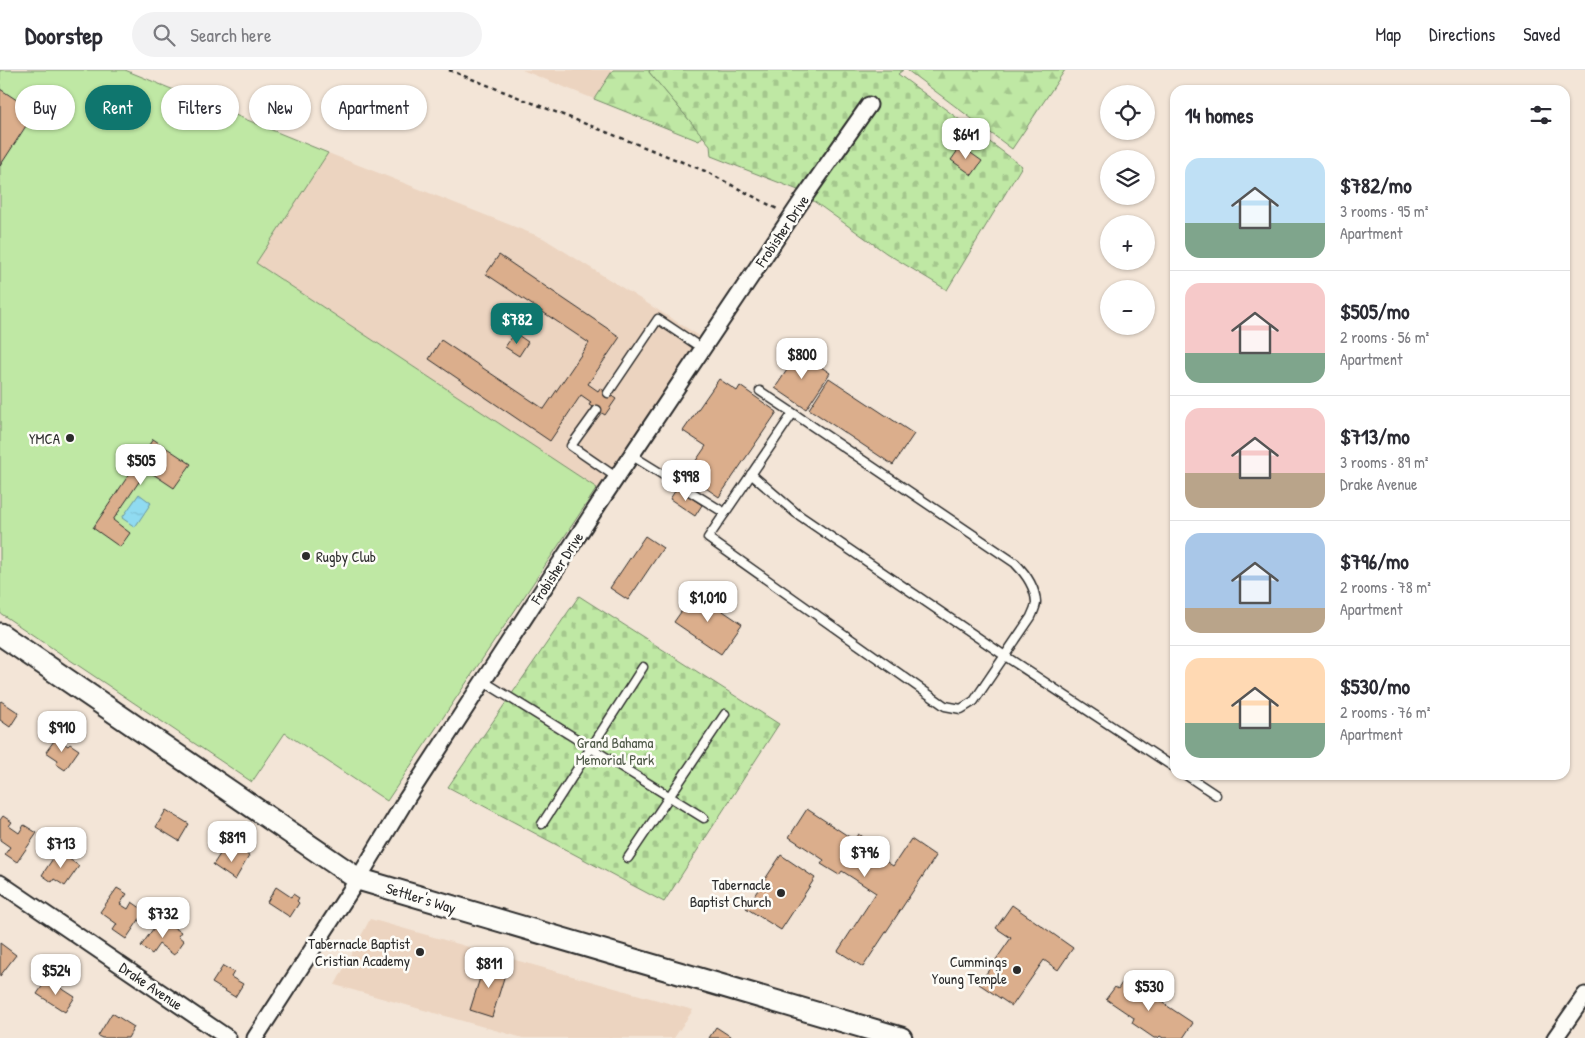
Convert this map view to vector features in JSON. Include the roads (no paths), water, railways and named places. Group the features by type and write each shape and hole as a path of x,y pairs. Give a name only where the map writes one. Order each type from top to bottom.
{"main road":[{"name":"Settler's Way","path":"0,634 358,879 901,1038"}],"street":[{"name":"Frobisher Drive","path":"255,1038 358,879 407,798 616,477 869,105"},
{"name":"Drake Avenue","path":"0,883 228,1038"},
{"path":"1555,1038 1585,995"}],"lane":[{"path":"608,393 658,319 703,349"},
{"path":"760,391 793,413 1015,563 1026,574 1033,589 1036,603 1031,617 974,701 961,709 944,706 708,538 793,413"},
{"path":"596,410 571,446 616,477"},
{"path":"631,455 725,513"},
{"path":"751,474 796,513 1004,656 1170,765"},
{"path":"542,824 643,667"},
{"path":"483,682 704,818"},
{"path":"628,858 725,714"},
{"path":"1194,780 1216,795"}],"water":[{"path":"139,494 151,503 135,527 122,518"}],"place":[{"name":"YMCA","path":"70,438"},
{"name":"Rugby Club","path":"306,556"},
{"name":"Tabernacle Baptist Church","path":"781,893"},
{"name":"Tabernacle Baptist Cristian Academy","path":"420,952"},
{"name":"Cummings Young Temple","path":"1017,970"}],"park label":[{"name":"Grand Bahama Memorial Park","path":"615,750"}]}
